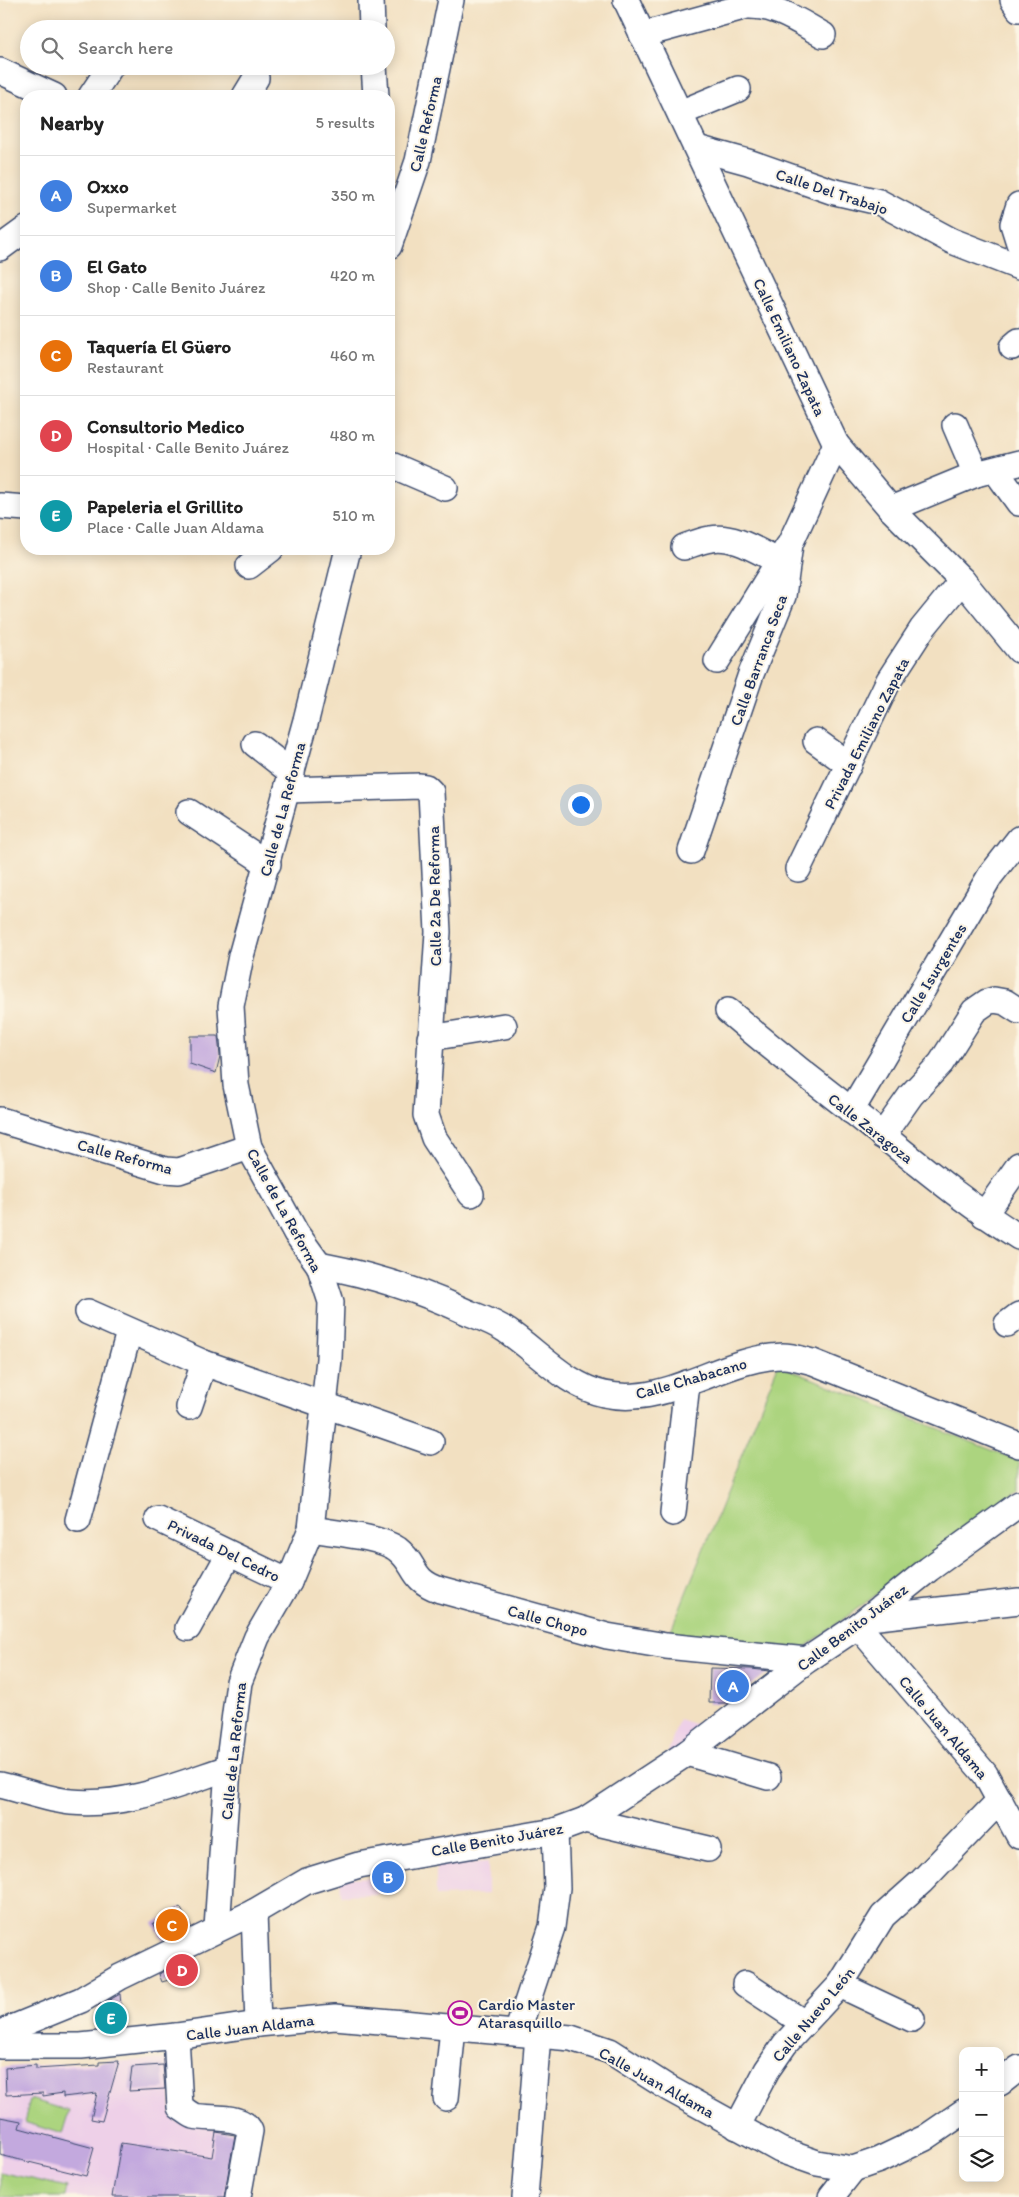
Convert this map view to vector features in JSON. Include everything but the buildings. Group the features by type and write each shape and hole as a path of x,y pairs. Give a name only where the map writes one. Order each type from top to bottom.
{"street":[{"path":"371,0 372,20"},
{"name":"Calle Reforma","path":"395,228 418,160 451,0"},
{"name":"Calle Emiliano Zapata","path":"626,0 836,444 891,509 962,580 1019,650"},
{"path":"1013,0 1019,9"},
{"path":"642,35 747,6 772,8 823,35"},
{"path":"0,71 41,90"},
{"path":"95,90 104,75"},
{"path":"375,75 376,90"},
{"path":"680,113 738,89"},
{"name":"Calle Del Trabajo","path":"697,148 748,162 831,191 879,202 952,241 1019,267"},
{"path":"1019,205 1013,224 1019,243"},
{"path":"0,248 20,233"},
{"path":"955,425 985,472 1019,503"},
{"name":"Calle Barranca Seca","path":"690,851 751,674 783,596 784,552 836,444"},
{"path":"891,509 985,472 1019,463"},
{"path":"395,467 445,488"},
{"path":"0,506 20,508"},
{"path":"684,547 712,538 726,539 784,552 717,661"},
{"path":"248,566 263,555"},
{"name":"Calle de La Reforma","path":"217,1928 228,1768 239,1682 257,1638 289,1582 310,1529 329,1359 331,1302 319,1265 296,1233 249,1147 236,1085 231,1006 239,965 268,864 346,555"},
{"name":"Privada Emiliano Zapata","path":"798,869 889,680 922,629 962,580"},
{"path":"816,741 849,765"},
{"path":"254,744 289,782"},
{"name":"Calle 2a De Reforma","path":"289,782 420,786 426,787 431,792 438,932 425,1102 428,1125 471,1194"},
{"path":"189,812 268,864"},
{"name":"Calle Isurgentes","path":"852,1111 990,876 1019,839"},
{"path":"882,1136 911,1095 941,1063 974,1012 986,1002 994,1000 1005,1002 1019,1011"},
{"name":"Calle Zaragoza","path":"728,1011 823,1091 852,1111 984,1215 1019,1236"},
{"path":"430,1038 504,1026"},
{"name":"Calle Reforma","path":"0,1120 165,1170 178,1171 249,1147"},
{"path":"984,1215 1019,1164"},
{"name":"Calle Chabacano","path":"319,1265 393,1281 434,1296 505,1330 579,1384 602,1394 621,1397 647,1395 759,1359 785,1356 813,1362 1019,1444"},
{"path":"88,1312 129,1332 204,1363 430,1442"},
{"path":"78,1520 129,1332"},
{"path":"189,1408 204,1363"},
{"path":"673,1513 687,1383"},
{"name":"Calle Benito Juárez","path":"0,2033 81,2000 120,1977 217,1928 254,1912 307,1881 359,1865 555,1831 585,1820 687,1753 807,1660 863,1622 929,1569 1019,1504"},
{"name":"Privada Del Cedro","path":"158,1519 289,1582"},
{"name":"Calle Chopo","path":"310,1529 380,1542 396,1548 408,1560 416,1576 424,1584 440,1590 607,1636 666,1646 807,1660"},
{"path":"188,1628 229,1554"},
{"path":"863,1622 1019,1601"},
{"name":"Calle Juan Aldama","path":"863,1622 985,1774 1019,1836"},
{"path":"687,1753 768,1777"},
{"path":"0,1784 70,1802 103,1803 138,1798 228,1768"},
{"name":"Calle Nuevo León","path":"737,2127 767,2070 785,2044 840,1985 883,1916 921,1882 1000,1800"},
{"path":"585,1820 708,1849"},
{"path":"524,2197 527,2034 552,1927 557,1888 555,1831"},
{"path":"254,1912 258,2024"},
{"path":"745,1984 804,2022"},
{"path":"840,1985 912,2019"},
{"name":"Calle Juan Aldama","path":"0,2046 81,2046 176,2036 258,2024 335,2017 571,2038 610,2051 668,2088 780,2150 817,2163 853,2169 880,2160 925,2138 959,2115"},
{"path":"446,2098 453,2028"},
{"path":"176,2036 180,2107 186,2115 241,2122 248,2126 250,2131 238,2197"},
{"path":"1004,2080 1019,2068"},
{"path":"831,2197 853,2169"}],"shaded area":[{"path":"679,1719 707,1728 666,1758"},
{"path":"488,1862 488,1894 436,1896 436,1864"},
{"path":"378,1877 379,1894 341,1895 340,1878"},
{"path":"169,2059 171,2115 176,2121 244,2135 232,2197 0,2197 0,2067"}],"green space":[{"path":"778,1365 1019,1461 1019,1490 794,1655 667,1640"},
{"path":"30,2099 69,2111 62,2134 24,2122"},
{"path":"0,2172 67,2187 65,2197 0,2197"}],"place":[{"name":"Oxxo","path":"733,1686"},
{"name":"El Gato","path":"388,1877"},
{"name":"Taquería El Güero","path":"172,1925"},
{"name":"Consultorio Medico","path":"182,1970"},
{"name":"Cardio Master Atarasquillo","path":"460,2013"},
{"name":"Papeleria el Grillito","path":"111,2018"}]}
